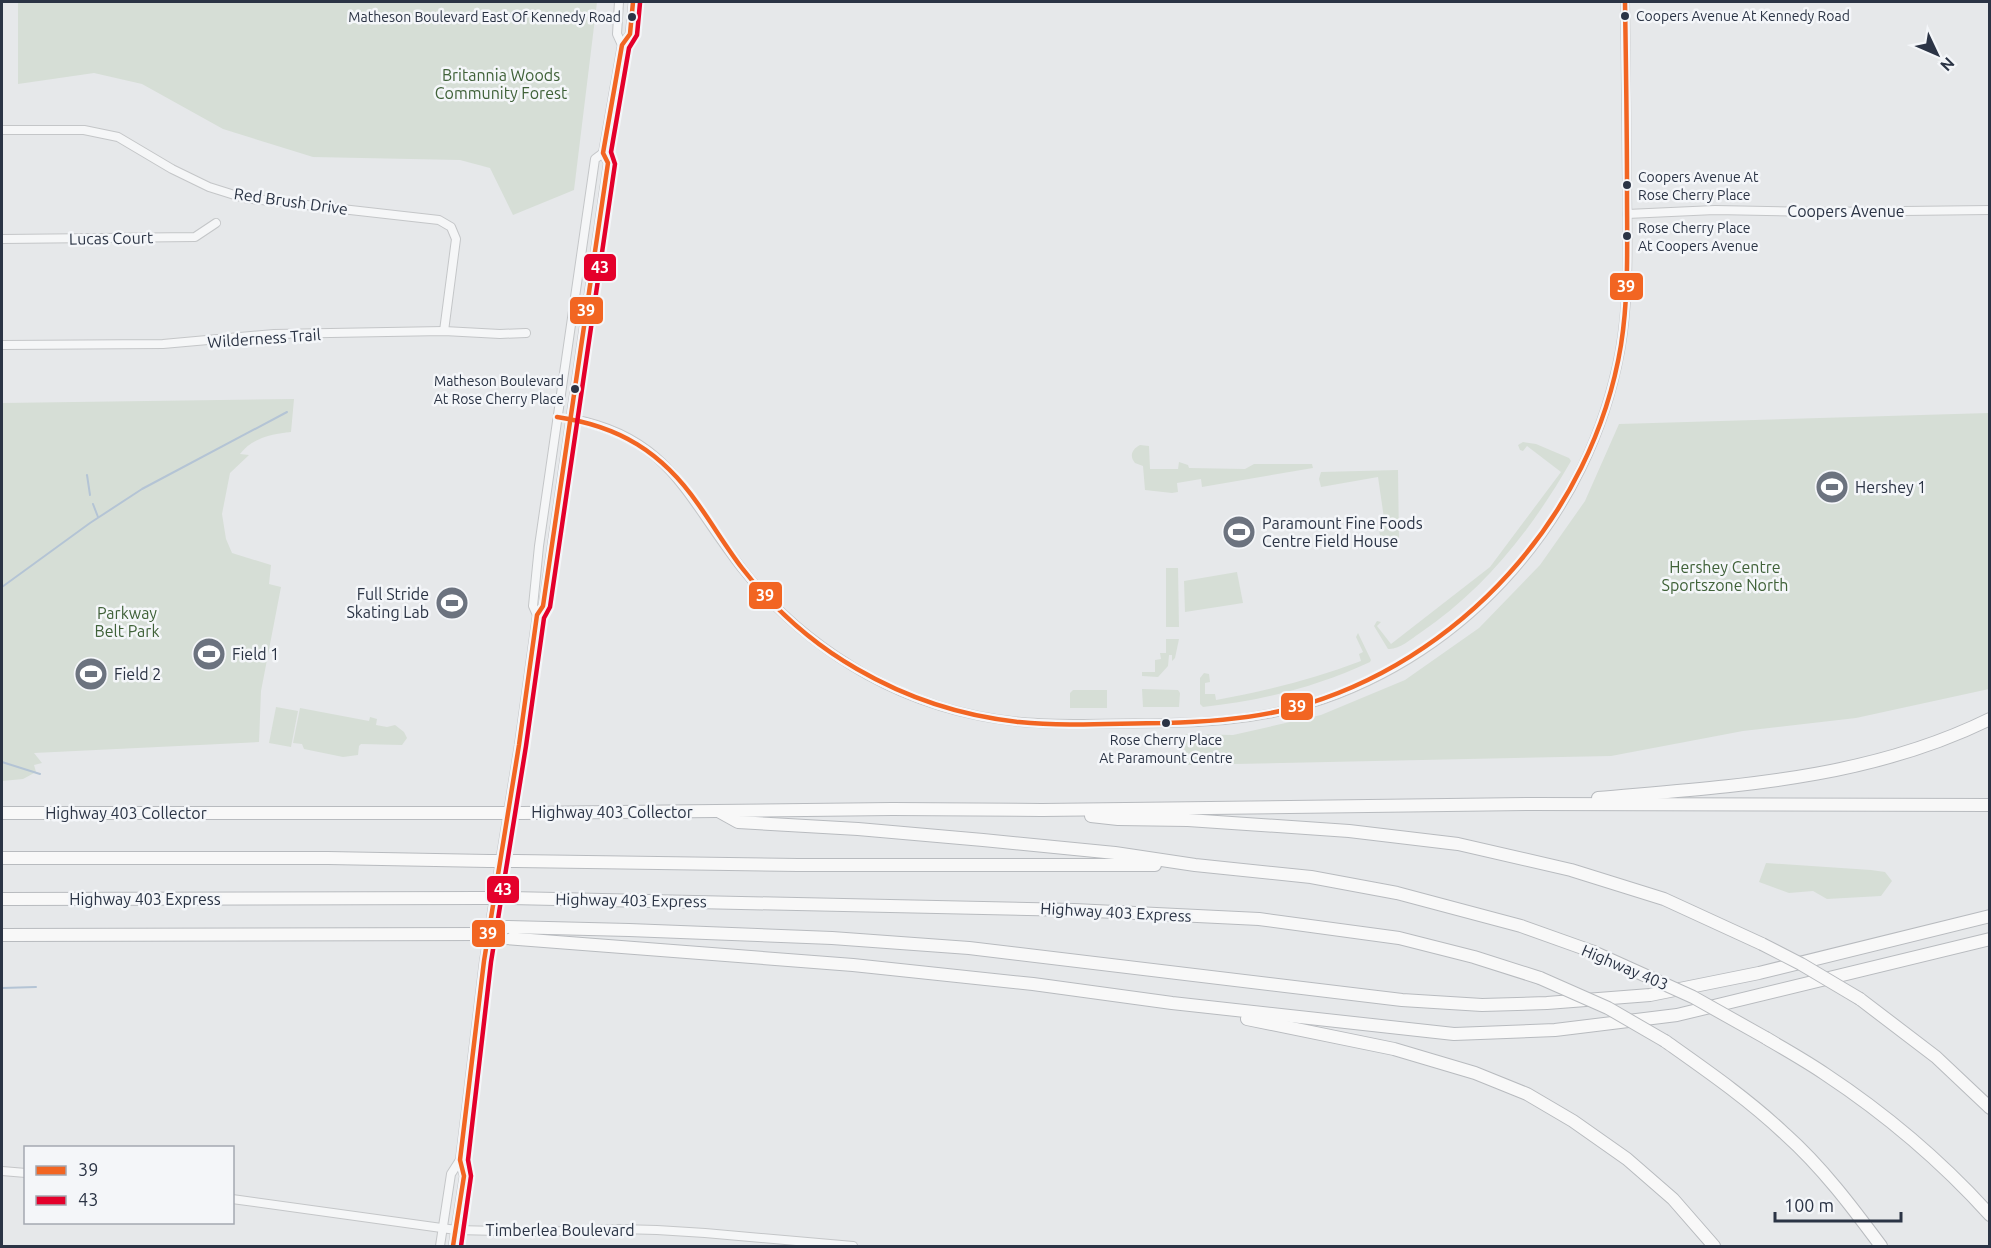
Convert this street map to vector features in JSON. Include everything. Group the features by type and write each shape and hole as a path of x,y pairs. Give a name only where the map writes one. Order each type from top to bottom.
{"highway":[{"path":"1528,804 1761,783 1825,772 1887,759 1920,748 1989,719"},
{"path":"1042,810 1528,804 1989,805"},
{"path":"1042,810 1118,819 1188,820 1349,831 1458,844 1570,870 1664,898 1801,964 1860,999 1936,1057 1989,1108"},
{"name":"Highway 403 Collector","path":"2,813 1042,810"},
{"path":"719,812 738,822 984,840 1115,853 1195,865"},
{"path":"2,858 316,858 821,865 1195,865"},
{"name":"Highway 403","path":"1195,865 1311,877 1397,892 1521,926 1591,951 1693,997 1826,1074 1898,1129 1970,1193 1989,1215"},
{"name":"Highway 403 Express","path":"2,899 510,898 1074,910 1259,920 1399,938 1474,957 1540,978 1608,1008 1665,1041 1732,1089 1786,1134 1847,1199 1881,1246"},
{"path":"2,935 482,934 618,929 832,938 969,948 1402,1000 1482,1005 1547,1003 1650,994 1759,974 1989,916"},
{"path":"506,933 1033,984 1172,1003 1454,1034 1554,1030 1677,1015 1989,939"},
{"path":"1172,1003 1394,1049 1475,1073 1527,1094 1573,1121 1627,1159 1673,1199 1713,1246"}],"street":[{"path":"619,2 617,34 622,45"},
{"path":"453,1246 464,1176 460,1160 484,962 519,745 537,615 543,606 572,418 608,163 603,153 622,45 630,34 633,2"},
{"path":"572,418 614,430 641,446 664,464 683,483 744,570 793,624 850,665 923,700 955,710 1020,722 1051,724 1196,723 1248,718 1310,704 1390,670 1440,639 1462,622 1500,586 1537,543 1552,520 1595,438 1612,385 1624,324 1627,214 1625,2"},
{"name":"Red Brush Drive","path":"2,130 84,130 118,138 209,187 244,198 439,220 451,228 456,239 444,331"},
{"path":"537,615 533,606 540,535 596,159 603,153"},
{"name":"Coopers Avenue","path":"1627,214 1715,210 1827,212 1989,210"},
{"name":"Lucas Court","path":"2,239 195,237 216,224"},
{"name":"Wilderness Trail","path":"2,345 163,344 274,334 444,331 526,333"},
{"path":"440,1246 451,1174 460,1160"},
{"path":"2,1171 24,1173"},
{"name":"Timberlea Boulevard","path":"234,1199 456,1230 539,1232 657,1230 853,1246"}],"green space":[{"name":"Britannia Woods Community Forest","path":"18,2 597,2 574,190 513,215 490,168 460,160 313,157 223,129 142,84 94,73 18,84"},
{"name":"Parkway Belt Park","path":"294,399 291,432 256,441 240,454 249,455 230,473 222,514 226,539 232,553 271,565 269,584 281,587 261,691 259,742 34,753 42,763 34,765 36,772 23,779 2,781 2,403"},
{"name":"Hershey Centre Sportszone North","path":"1989,413 1989,689 1856,718 1743,731 1611,756 1185,765 1184,734 1233,735 1321,715 1405,680 1479,628 1540,565 1585,501 1619,424"},
{"path":"1523,442 1536,444 1569,458 1571,461 1556,486 1523,534 1466,597 1409,641 1396,648 1388,649 1374,626 1377,621 1381,622 1377,626 1391,644 1490,567 1561,472 1527,446 1523,451 1520,450 1518,445"},
{"path":"1140,445 1149,446 1150,469 1178,469 1179,462 1188,465 1189,468 1245,469 1254,464 1312,464 1313,468 1202,487 1201,479 1177,483 1178,492 1172,493 1145,490 1143,466 1135,463 1132,455"},
{"path":"1398,470 1399,541 1382,544 1378,526 1385,525 1378,477 1321,487 1319,479 1321,472"},
{"path":"1166,568 1178,568 1179,627 1166,627"},
{"path":"1237,572 1243,603 1185,612 1184,581"},
{"path":"1358,633 1371,660 1350,671 1309,686 1267,697 1203,707 1200,704 1200,678 1204,673 1209,674 1210,682 1205,683 1205,694 1215,694 1216,700 1290,684 1361,661 1359,654 1363,652 1356,637"},
{"path":"1166,639 1179,639 1175,658 1172,661 1172,655 1169,655 1168,666 1158,677 1142,676 1142,672 1155,672 1155,660 1161,659 1160,653 1166,653"},
{"path":"1142,689 1178,690 1180,693 1179,707 1143,707"},
{"path":"1073,690 1107,690 1107,708 1070,708 1070,693"},
{"path":"276,707 298,711 291,747 269,743"},
{"path":"300,708 369,721 370,717 377,719 376,725 387,727 395,725 404,732 407,738 402,745 361,744 358,755 343,757 304,749 302,744 293,743"},
{"path":"1766,863 1885,872 1892,881 1881,896 1827,899 1813,891 1789,893 1759,882"}],"waterway":[{"path":"2,587 90,523 142,489 287,412"},
{"path":"87,475 90,495"},
{"path":"93,504 98,517"},
{"path":"2,762 40,774"},
{"path":"2,988 36,987"}],"transit line":[{"name":"39","path":"453,1246 464,1176 460,1160 484,961 519,745 537,615 543,606 608,163 603,153 622,45 630,34 633,2"},
{"name":"39","path":"557,417 600,427 637,444 654,456 684,486 754,583 809,637 857,669 895,689 935,704 977,715 1019,722 1074,725 1181,723 1277,712 1354,686 1410,656 1462,618 1509,574 1549,523 1581,468 1606,408 1621,345 1626,287 1625,2"},
{"name":"43","path":"461,1246 471,1176 468,1160 491,962 544,618 550,607 615,164 611,152 629,48 637,35 640,3"}],"place":[{"name":"Coopers Avenue At Kennedy Road","path":"1625,16"},
{"name":"Matheson Boulevard East Of Kennedy Road","path":"632,17"},
{"name":"Coopers Avenue At Rose Cherry Place","path":"1627,185"},
{"name":"Rose Cherry Place At Coopers Avenue","path":"1627,236"},
{"name":"Matheson Boulevard At Rose Cherry Place","path":"575,389"},
{"name":"Hershey 1","path":"1832,487"},
{"name":"Paramount Fine Foods Centre Field House","path":"1239,532"},
{"name":"Full Stride Skating Lab","path":"452,603"},
{"name":"Field 1","path":"209,654"},
{"name":"Field 2","path":"91,674"},
{"name":"Rose Cherry Place At Paramount Centre","path":"1166,723"}]}
